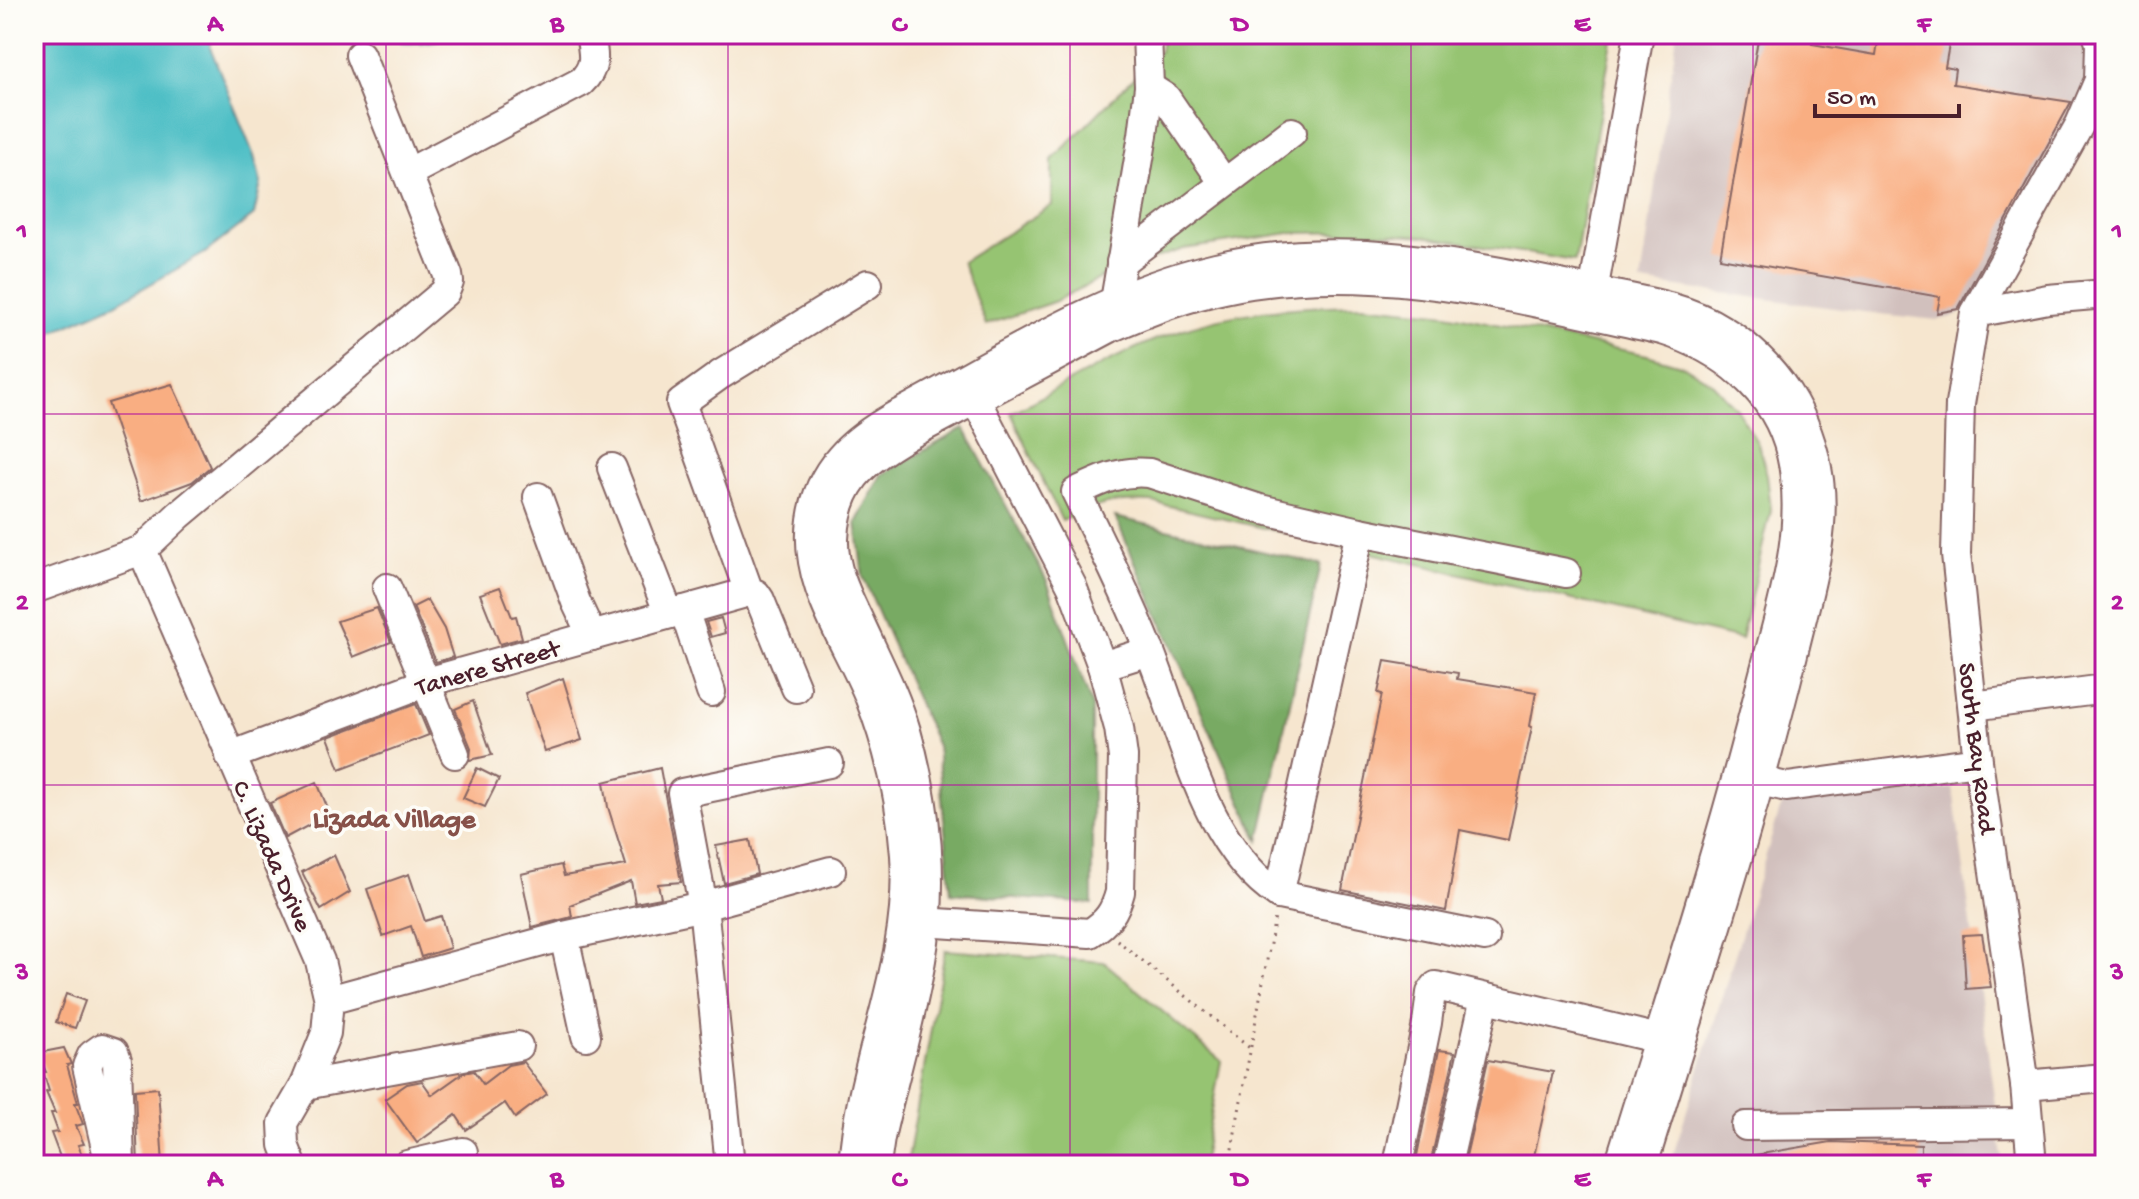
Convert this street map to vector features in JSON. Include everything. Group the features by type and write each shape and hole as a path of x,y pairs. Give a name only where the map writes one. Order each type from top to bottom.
{"street":[{"path":"408,173 581,82 591,72 590,34"},
{"path":"1115,301 1149,87 1147,34"},
{"path":"1591,302 1639,34"},
{"path":"1973,322 2080,124 2099,80 2100,43 2097,34"},
{"path":"34,589 142,550 179,515 445,292 448,275 360,55"},
{"path":"1149,87 1166,98 1224,183"},
{"path":"1121,262 1292,132"},
{"path":"853,1165 857,1134 901,999 922,957 914,922 928,853 906,731 836,564 835,522 851,479 879,452 970,389 1115,301 1220,266 1321,255 1372,254 1427,259 1591,302 1689,338 1733,365 1768,402 1790,451 1797,485 1794,542 1749,779 1669,1041 1619,1165"},
{"path":"970,389 1144,313 1224,289 1252,285 1371,277 1591,302"},
{"path":"796,688 760,600 756,594 749,592 681,403 720,375 868,284"},
{"path":"1973,322 2048,299 2105,294"},
{"name":"South Bay Road","path":"1973,322 1960,404 1956,554 1978,761 2025,1085 2032,1165"},
{"path":"914,922 1090,933 1100,927 1116,907 1120,892 1124,783 1119,728 1102,666 1072,586 970,389"},
{"path":"612,468 711,692"},
{"path":"1485,937 1279,895 1260,882 1240,859 1200,787 1150,651 1076,492 1118,473 1149,473 1260,509 1566,573"},
{"path":"538,497 576,602 592,636"},
{"path":"1279,895 1360,532"},
{"name":"C. Lizada Drive","path":"142,550 320,961 329,1000 326,1033 305,1085 283,1123 284,1145 292,1165"},
{"path":"387,588 455,754"},
{"name":"Tanere Street","path":"230,756 427,682 749,592"},
{"path":"1102,666 1150,651"},
{"path":"1973,706 2105,689"},
{"path":"1749,779 1787,787 1978,761"},
{"path":"730,1165 703,906 682,793 829,763"},
{"path":"329,1000 564,936 703,906 831,871"},
{"path":"564,936 586,1036"},
{"path":"1398,1165 1431,993 1436,986 1669,1041"},
{"path":"1447,1165 1485,998"},
{"path":"876,1165 901,999"},
{"path":"1643,1165 1669,1041"},
{"path":"305,1085 518,1046"},
{"path":"110,1165 87,1066 92,1055 102,1048 114,1052 117,1060 120,1165"},
{"path":"2025,1085 2105,1078"},
{"path":"1746,1126 2028,1123"},
{"path":"407,1165 463,1152"}],"path":[{"path":"1229,1165 1279,895"},
{"path":"1100,927 1251,1049"}],"shaded area":[{"path":"1677,34 2105,34 2105,129 2075,124 1974,304 1957,316 1937,320 1871,313 1641,282"},
{"path":"1953,788 2003,1165 1670,1165 1782,803"}],"green space":[{"path":"1162,34 1613,34 1575,261 1424,236 1367,232 1290,233 1184,249 1112,272 1056,301 986,325 962,262 1052,205 1052,160 1160,51"},
{"path":"1363,305 1447,314 1647,355 1684,366 1712,383 1737,409 1758,444 1767,475 1771,510 1741,639 1152,502 1106,504 1062,521 1011,413 1130,351 1193,326 1265,311"},
{"path":"964,428 1047,581 1092,706 1092,904 951,893 937,746 863,577 856,523 881,475"},
{"path":"1115,517 1321,565 1259,841"},
{"path":"945,950 1104,962 1221,1061 1202,1165 907,1165"}],"water":[{"path":"34,34 215,34 210,47 254,156 261,183 254,215 205,253 115,304 34,340"},
{"path":"399,34 456,34 437,41 402,43"}],"building":[{"path":"1759,34 1814,34 1812,44 1876,55 1879,34 1951,34 1945,67 1955,69 1953,84 2071,102 1958,309 1937,313 1940,297 1720,258"},
{"path":"172,384 210,467 192,482 141,501 108,403"},
{"path":"500,587 512,617 516,616 522,638 500,644 480,594"},
{"path":"427,600 444,629 453,657 436,662 413,607"},
{"path":"377,608 391,642 353,657 337,621"},
{"path":"721,618 725,633 711,637 706,622"},
{"path":"1385,661 1458,673 1457,679 1536,692 1532,727 1508,840 1460,830 1446,911 1342,890 1382,694 1378,693"},
{"path":"563,678 582,740 545,752 525,693"},
{"path":"473,701 492,755 470,760 471,748 455,709"},
{"path":"416,704 429,735 340,769 328,737"},
{"path":"477,768 499,779 485,807 463,798"},
{"path":"660,768 681,882 658,884 661,898 635,903 631,881 570,905 572,917 532,927 521,874 561,865 564,876 626,865 608,807 604,782"},
{"path":"317,782 330,814 285,838 270,803"},
{"path":"750,840 757,874 724,883 716,846"},
{"path":"334,855 350,892 321,910 302,872"},
{"path":"409,874 425,921 441,916 450,948 421,957 411,926 383,936 367,889"},
{"path":"1982,934 1991,987 1966,989 1963,935"},
{"path":"66,994 85,1001 75,1028 56,1022"},
{"path":"64,1048 71,1064 67,1065 83,1124 76,1126 84,1144 78,1145 86,1165 63,1165 51,1133 58,1132 51,1113 55,1113 46,1092 49,1091 43,1072 46,1072 38,1053"},
{"path":"1439,1050 1455,1052 1430,1165 1415,1165"},
{"path":"1488,1060 1553,1072 1532,1165 1464,1165"},
{"path":"523,1062 547,1094 515,1118 505,1103 466,1130 456,1115 417,1143 385,1099 407,1084 422,1081 432,1095 463,1073 474,1071 483,1084 508,1065"},
{"path":"158,1088 163,1165 138,1165 135,1090"},
{"path":"1831,1142 1921,1145 1921,1165 1750,1165 1749,1156"}],"district":[{"name":"Lizada Village","path":"394,817"}]}
